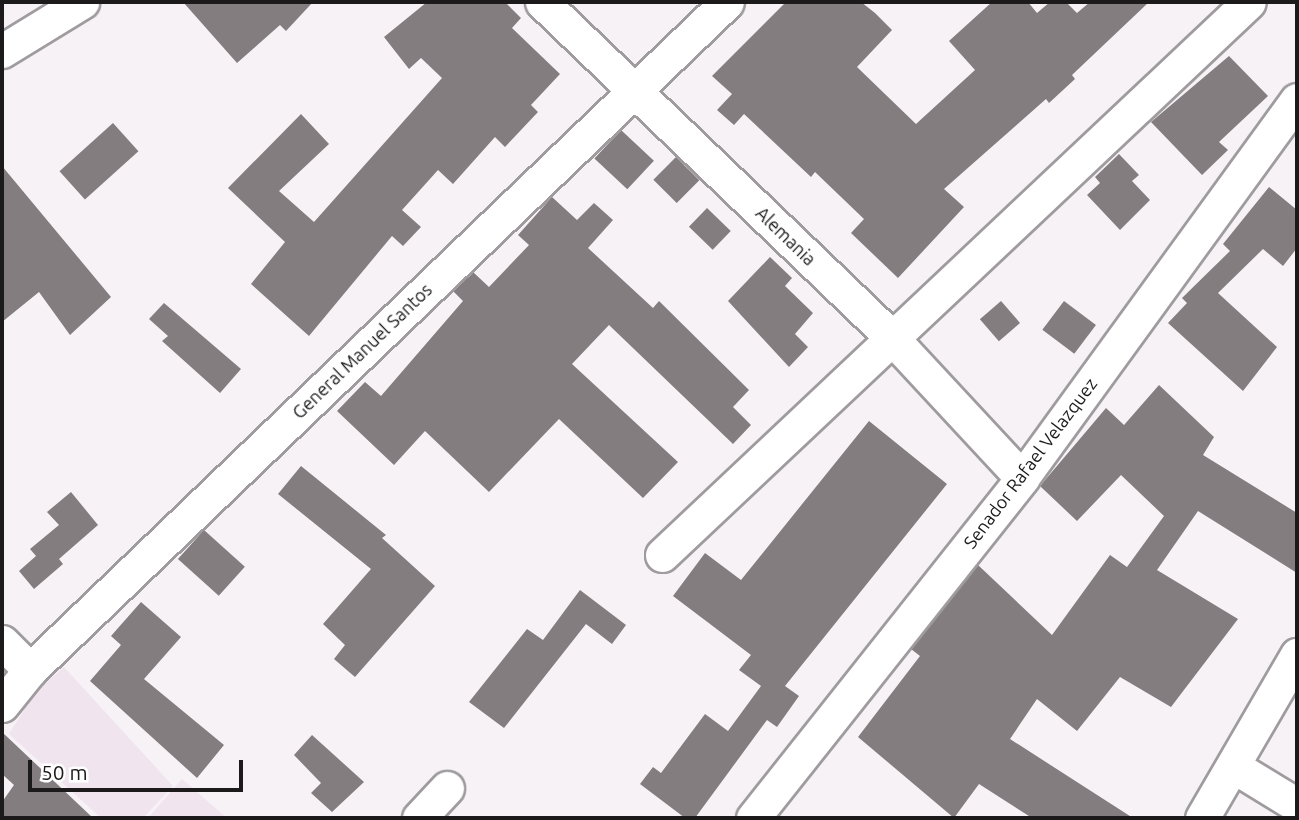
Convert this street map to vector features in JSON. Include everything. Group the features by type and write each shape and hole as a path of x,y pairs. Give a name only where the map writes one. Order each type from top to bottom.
{"street":[{"path":"2,51 82,2"},
{"name":"Alemania","path":"542,2 891,337 1022,478"},
{"name":"General Manuel Santos","path":"2,705 30,670 727,2"},
{"path":"662,555 1248,2"},
{"name":"Senador Rafael Velazquez","path":"753,818 1022,478 1297,100"},
{"path":"2,642 30,670"},
{"path":"1202,818 1297,655"},
{"path":"1233,766 1297,805"},
{"path":"419,818 447,788"}],"shaded area":[{"path":"64,667 173,786 143,818 101,818 9,734 36,691"},
{"path":"182,779 227,818 148,818"}],"building":[{"path":"183,2 313,2 286,31 280,25 237,63"},
{"path":"427,2 505,2 521,18 512,28 560,74 531,105 538,112 505,147 495,137 453,184 438,170 402,210 421,227 403,246 392,236 309,336 251,284 285,242 228,188 301,114 329,144 279,191 314,222 442,78 421,58 409,69 384,37"},
{"path":"786,2 861,2 875,13 892,30 857,67 916,124 975,70 949,41 992,2 1028,2 1037,13 1050,2 1066,2 1077,13 1090,2 1149,2 1072,75 1075,79 1049,103 1046,99 944,189 964,207 898,278 851,233 864,219 815,172 811,177 744,114 734,125 717,110 732,94 712,76"},
{"path":"1229,56 1268,96 1219,142 1228,150 1202,175 1151,122"},
{"path":"113,123 138,151 85,199 59,171"},
{"path":"621,130 654,161 627,189 594,159"},
{"path":"1119,154 1139,175 1132,181 1150,200 1120,230 1087,195 1100,183 1095,177"},
{"path":"676,157 699,180 677,203 653,180"},
{"path":"2,166 111,297 70,335 39,292 2,322"},
{"path":"1269,187 1297,210 1297,248 1283,266 1263,249 1218,293 1277,347 1243,391 1168,323 1187,303 1182,298 1230,251 1223,244"},
{"path":"552,197 577,220 594,203 613,220 588,248 653,308 659,301 749,390 733,407 751,425 733,444 609,325 572,364 678,462 643,498 559,419 489,492 425,431 394,465 337,411 365,382 381,396 463,301 453,291 473,272 489,287 529,245 518,235"},
{"path":"707,208 731,231 713,250 689,227"},
{"path":"770,257 792,278 785,286 813,313 795,334 808,347 789,367 728,301"},
{"path":"1001,301 1020,323 999,341 980,319"},
{"path":"1064,301 1096,325 1074,354 1042,330"},
{"path":"164,303 241,369 220,393 162,341 168,336 149,319"},
{"path":"1159,385 1214,437 1203,455 1297,513 1297,573 1198,511 1157,570 1238,619 1171,707 1120,677 1077,731 1037,699 1010,739 1133,818 1032,818 979,784 954,818 858,737 920,656 911,649 978,565 1052,635 1110,555 1127,567 1164,516 1121,475 1077,521 1040,486 1106,408 1124,425"},
{"path":"869,421 947,484 785,686 799,696 777,727 767,720 695,818 685,818 640,784 653,767 661,773 705,714 728,731 761,686 739,670 751,655 673,596 705,553 741,580"},
{"path":"301,466 386,535 382,538 435,586 355,677 334,659 345,645 323,624 371,569 278,494"},
{"path":"71,492 98,525 59,559 63,564 34,589 19,571 36,556 30,549 59,525 47,512"},
{"path":"204,530 245,567 219,596 178,559"},
{"path":"580,590 626,625 612,644 586,624 504,728 469,702 527,629 543,640"},
{"path":"141,602 181,637 144,679 224,745 197,778 90,681 121,645 111,636"},
{"path":"2,732 93,818 2,818 2,802 14,785 2,774"},
{"path":"312,735 364,782 332,812 311,793 321,783 294,755"}]}
